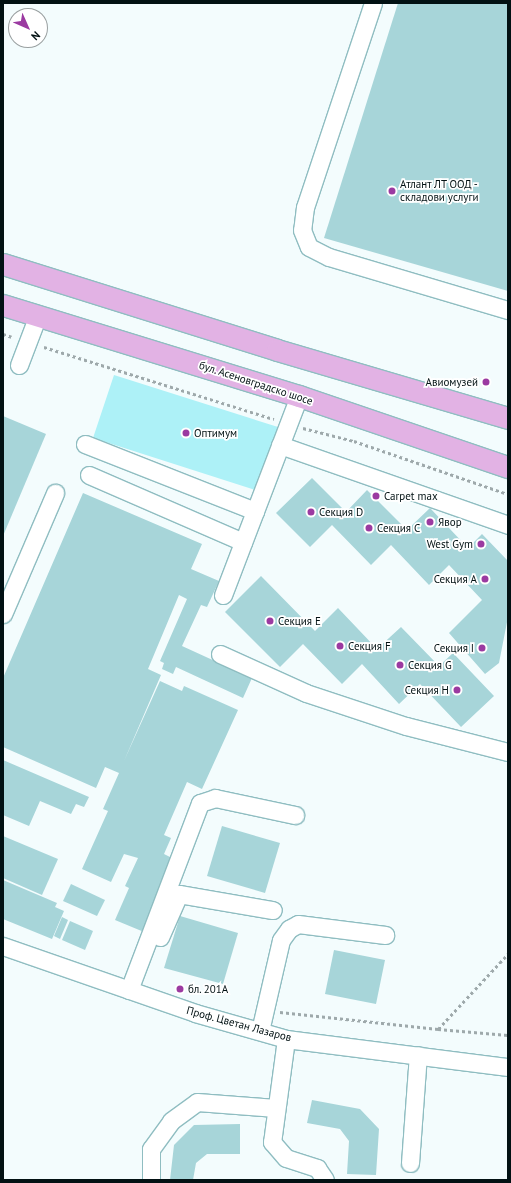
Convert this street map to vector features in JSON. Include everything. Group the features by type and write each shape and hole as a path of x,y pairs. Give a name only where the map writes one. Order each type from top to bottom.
{"main road":[{"path":"3,264 270,348 508,418"},
{"name":"бул. Асеновградско шосе","path":"3,305 299,396 508,467"}],"street":[{"path":"373,3 305,206 302,230 309,247 329,257 508,310"},
{"path":"19,365 38,315"},
{"path":"223,595 299,396"},
{"path":"85,444 255,511"},
{"path":"280,445 508,525"},
{"path":"88,475 243,542"},
{"path":"3,614 55,493"},
{"path":"220,654 306,693 406,726 508,752"},
{"path":"132,991 200,803 215,798 295,815"},
{"path":"132,991 179,894 273,910"},
{"path":"260,1031 281,940 289,929 298,924 385,935"},
{"name":"Проф. Цветан Лазаров","path":"3,946 195,1013 286,1039 508,1067"},
{"path":"286,1039 272,1142 286,1158 317,1168 325,1180"},
{"path":"410,1163 418,1055"},
{"path":"151,1180 151,1149 171,1121 198,1102 276,1108"}],"path":[{"path":"3,334 288,424 354,441 508,494"},
{"path":"438,1029 508,954"},
{"path":"265,1010 508,1035"}],"shaded area":[{"name":"Оптимум","path":"114,375 278,427 258,491 93,438"}],"building":[{"path":"398,3 508,3 508,291 324,238"},
{"path":"3,416 46,434 3,536"},
{"path":"312,478 346,512 367,490 407,530 430,508 468,548 482,534 508,561 508,617 499,663 485,674 449,633 482,600 449,565 429,585 391,545 371,565 332,525 310,547 276,513"},
{"path":"83,493 202,544 191,569 219,581 207,607 201,605 182,646 252,678 243,698 176,667 173,674 162,669 164,663 160,661 187,599 179,595 148,669 161,675 124,761 160,681 182,691 184,686 238,710 202,789 187,782 164,835 171,838 164,854 176,860 144,932 115,920 129,888 125,886 138,858 124,854 111,882 82,869 108,811 103,809 119,773 105,767 96,788 3,747 3,678"},
{"path":"261,576 315,631 338,608 377,649 401,627 439,666 453,653 494,696 461,727 420,684 399,704 362,664 342,684 303,644 280,667 225,612"},
{"path":"3,760 89,797 84,807 76,804 71,814 40,801 29,826 3,815"},
{"path":"222,826 280,843 265,893 207,876"},
{"path":"3,836 58,859 42,895 3,878"},
{"path":"3,880 57,903 55,907 64,911 52,939 3,919"},
{"path":"71,884 105,900 97,916 63,901"},
{"path":"180,916 238,933 223,984 164,968"},
{"path":"62,917 68,920 60,939 54,936"},
{"path":"70,921 93,931 85,950 62,940"},
{"path":"334,950 385,960 376,1004 325,994"},
{"path":"312,1100 360,1109 379,1129 376,1175 347,1174 349,1141 340,1129 307,1123"},
{"path":"240,1124 240,1154 207,1154 196,1163 193,1180 170,1180 174,1145 194,1125"}],"place":[{"name":"Атлант ЛТ ООД - складови услуги","path":"392,191"},
{"name":"Авиомузей","path":"486,382"},
{"name":"Оптимум","path":"186,433"},
{"name":"Carpet max","path":"376,496"},
{"name":"Секция D","path":"311,512"},
{"name":"Явор","path":"430,522"},
{"name":"Секция C","path":"369,528"},
{"name":"West Gym","path":"481,544"},
{"name":"Секция A","path":"485,579"},
{"name":"Секция E","path":"270,621"},
{"name":"Секция F","path":"340,646"},
{"name":"Секция I","path":"482,648"},
{"name":"Секция G","path":"400,665"},
{"name":"Секция H","path":"457,690"},
{"name":"бл. 201А","path":"180,989"}]}
